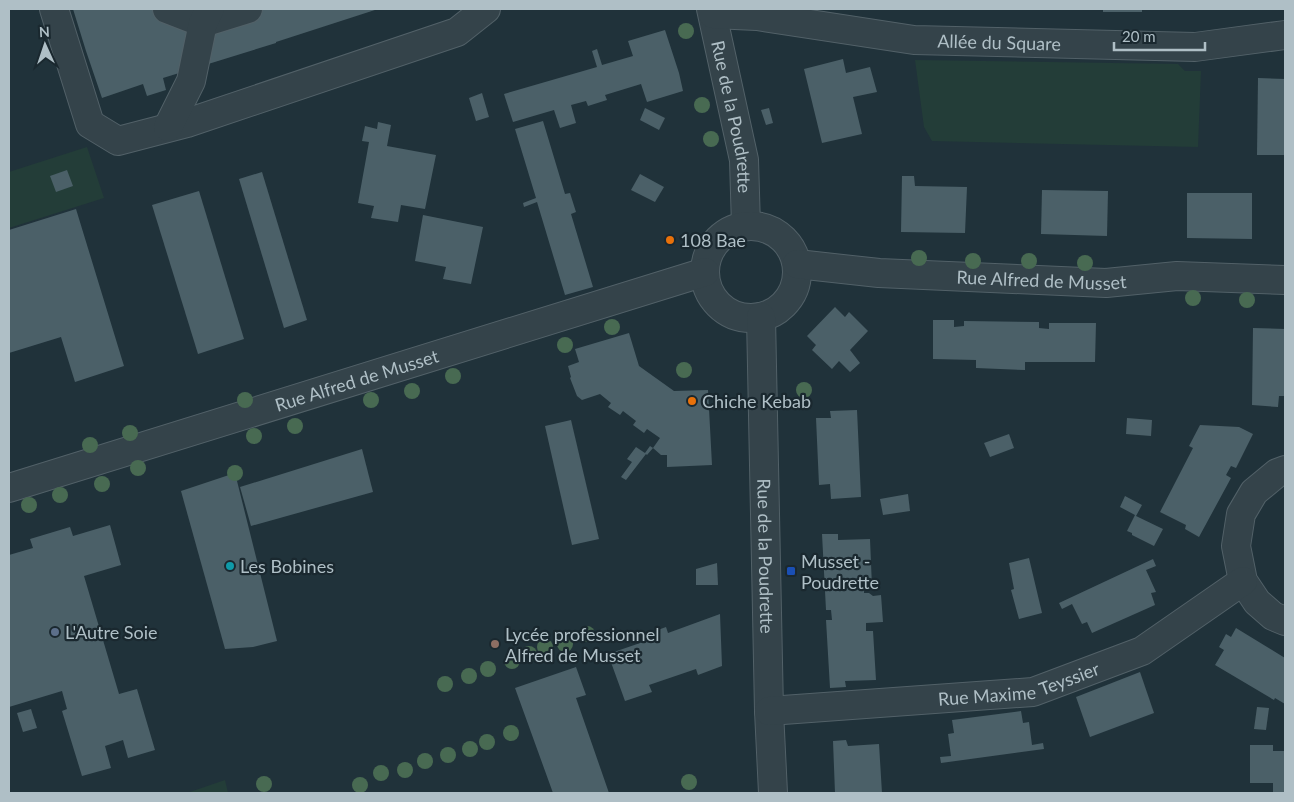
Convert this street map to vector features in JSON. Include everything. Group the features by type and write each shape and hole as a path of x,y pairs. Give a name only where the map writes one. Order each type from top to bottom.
{"street":[{"path":"54,9 90,124 118,141 187,123 457,32 486,9"},
{"path":"167,9 207,16 248,9"},
{"name":"Allée du Square","path":"712,12 757,16 914,40 1195,47 1285,35"},
{"name":"Rue de la Poudrette","path":"712,12 744,160 746,226"},
{"path":"168,127 191,81 207,16"},
{"path":"746,226 760,226 773,231 784,239 793,250 797,264 797,278 793,291 785,304 774,312 761,317 747,318 734,314 722,307 713,298 707,285 705,272 707,258 713,246 721,236 746,226"},
{"name":"Rue Alfred de Musset","path":"797,264 879,273 1106,283 1177,276 1285,280"},
{"name":"Rue Alfred de Musset","path":"9,488 705,272"},
{"name":"Rue de la Poudrette","path":"761,317 769,711 773,793"},
{"path":"1285,470 1277,473 1254,492 1241,514 1236,546 1243,581 1257,602 1273,616 1285,622"},
{"name":"Rue Maxime Teyssier","path":"769,711 1033,692 1142,650 1243,581"}],"green space":[{"path":"915,60 1178,64 1185,71 1201,71 1198,147 932,141 924,127"},
{"path":"87,147 104,198 9,228 9,172"},
{"path":"225,780 228,793 187,793"}],"building":[{"path":"73,9 378,9 163,78 166,90 147,96 143,84 102,98"},
{"path":"1103,9 1142,9 1142,12 1103,12"},
{"path":"665,30 683,91 647,102 641,84 605,95 607,100 588,106 586,101 571,105 576,123 560,128 554,110 513,122 504,94 597,67 592,51 597,49 602,65 633,56 628,41"},
{"path":"843,59 846,73 870,67 877,92 853,97 862,134 822,143 804,69"},
{"path":"1258,78 1285,79 1285,155 1257,155"},
{"path":"482,93 489,117 476,121 469,98"},
{"path":"645,108 665,118 659,130 640,120"},
{"path":"769,108 773,123 766,125 761,110"},
{"path":"543,121 565,194 570,193 576,212 571,214 593,287 565,295 537,202 524,207 523,203 536,198 515,129"},
{"path":"378,122 391,125 387,146 436,155 425,209 401,205 398,222 371,218 374,206 358,203 369,142 362,141 365,126 377,129"},
{"path":"67,170 73,186 56,192 50,176"},
{"path":"262,172 307,320 284,328 239,179"},
{"path":"640,174 664,187 655,202 631,190"},
{"path":"902,176 914,176 915,186 967,187 965,233 901,232"},
{"path":"1042,190 1108,191 1107,236 1041,234"},
{"path":"199,191 244,339 198,354 152,205"},
{"path":"1187,193 1252,193 1252,239 1187,238"},
{"path":"76,209 124,366 75,382 61,337 9,353 9,230"},
{"path":"423,215 483,227 471,284 443,279 446,267 415,261"},
{"path":"835,307 845,317 849,312 868,331 850,350 860,363 850,372 839,361 832,369 812,350 816,345 807,336"},
{"path":"933,320 954,320 954,327 964,326 964,321 1039,322 1039,328 1049,329 1049,323 1096,323 1095,362 1025,362 1025,370 976,368 976,360 933,359"},
{"path":"1253,328 1285,329 1285,396 1279,396 1278,407 1252,405"},
{"path":"629,333 639,366 674,391 708,390 712,465 667,467 667,455 661,455 653,448 660,438 647,429 644,433 633,425 636,421 623,411 620,415 608,407 611,403 600,394 582,400 577,396 570,378 568,366 579,362 575,349"},
{"path":"857,410 861,497 831,499 830,484 819,485 816,418 831,418 830,411"},
{"path":"1127,418 1152,420 1151,436 1126,434"},
{"path":"571,420 599,539 572,545 545,426"},
{"path":"1200,425 1239,427 1253,434 1236,468 1231,466 1226,475 1231,478 1199,537 1185,529 1186,525 1160,512 1193,448 1189,446"},
{"path":"1009,434 1014,448 990,457 984,443"},
{"path":"650,446 653,448 626,480 621,477 632,462 627,459 636,447 645,453"},
{"path":"362,449 373,492 251,526 240,487"},
{"name":"Les Bobines","path":"235,473 277,641 253,647 225,649 181,491"},
{"path":"908,494 910,511 883,515 880,499"},
{"path":"1125,496 1142,505 1136,516 1163,529 1154,546 1127,531 1135,515 1120,507"},
{"name":"L'Autre Soie","path":"110,525 121,565 84,576 119,694 137,689 155,750 128,758 123,740 105,746 111,768 82,776 62,711 67,709 62,691 9,707 9,555 33,548 30,539 70,527 73,536"},
{"path":"822,534 838,534 838,540 870,539 872,587 864,587 864,593 869,593 873,596 881,595 883,622 866,623 866,631 873,631 876,680 845,681 846,687 830,688 826,620 832,620 831,610 826,610"},
{"path":"1029,558 1042,613 1019,619 1011,590 1014,589 1009,563"},
{"path":"1153,559 1156,566 1146,570 1156,592 1151,593 1155,605 1092,633 1087,622 1082,624 1072,604 1062,609 1059,603"},
{"path":"717,563 718,585 696,585 696,569"},
{"path":"720,614 722,666 698,675 696,669 649,685 652,692 625,701 608,654 646,641 644,635 666,627 668,633"},
{"path":"1236,628 1285,658 1285,704 1275,698 1274,700 1215,665 1224,650 1219,647 1226,634 1231,637"},
{"path":"576,667 586,695 576,698 609,793 553,793 515,688"},
{"path":"1140,672 1154,713 1090,737 1076,697"},
{"path":"1257,707 1269,708 1266,730 1254,729"},
{"path":"31,709 37,728 23,732 17,713"},
{"path":"1021,711 1023,723 1029,722 1032,745 1043,743 1044,749 941,763 940,757 951,756 948,734 954,733 952,720"},
{"path":"846,740 848,746 879,744 882,793 835,793 833,741"},
{"path":"1250,745 1273,745 1273,751 1285,751 1285,793 1273,793 1273,783 1250,783"}],"place":[{"name":"108 Bae","path":"670,240"},
{"name":"Chiche Kebab","path":"692,401"},
{"name":"Les Bobines","path":"230,566"},
{"name":"Musset - Poudrette","path":"791,571"},
{"name":"L'Autre Soie","path":"55,632"},
{"name":"Lycée professionnel Alfred de Musset","path":"495,644"}]}
